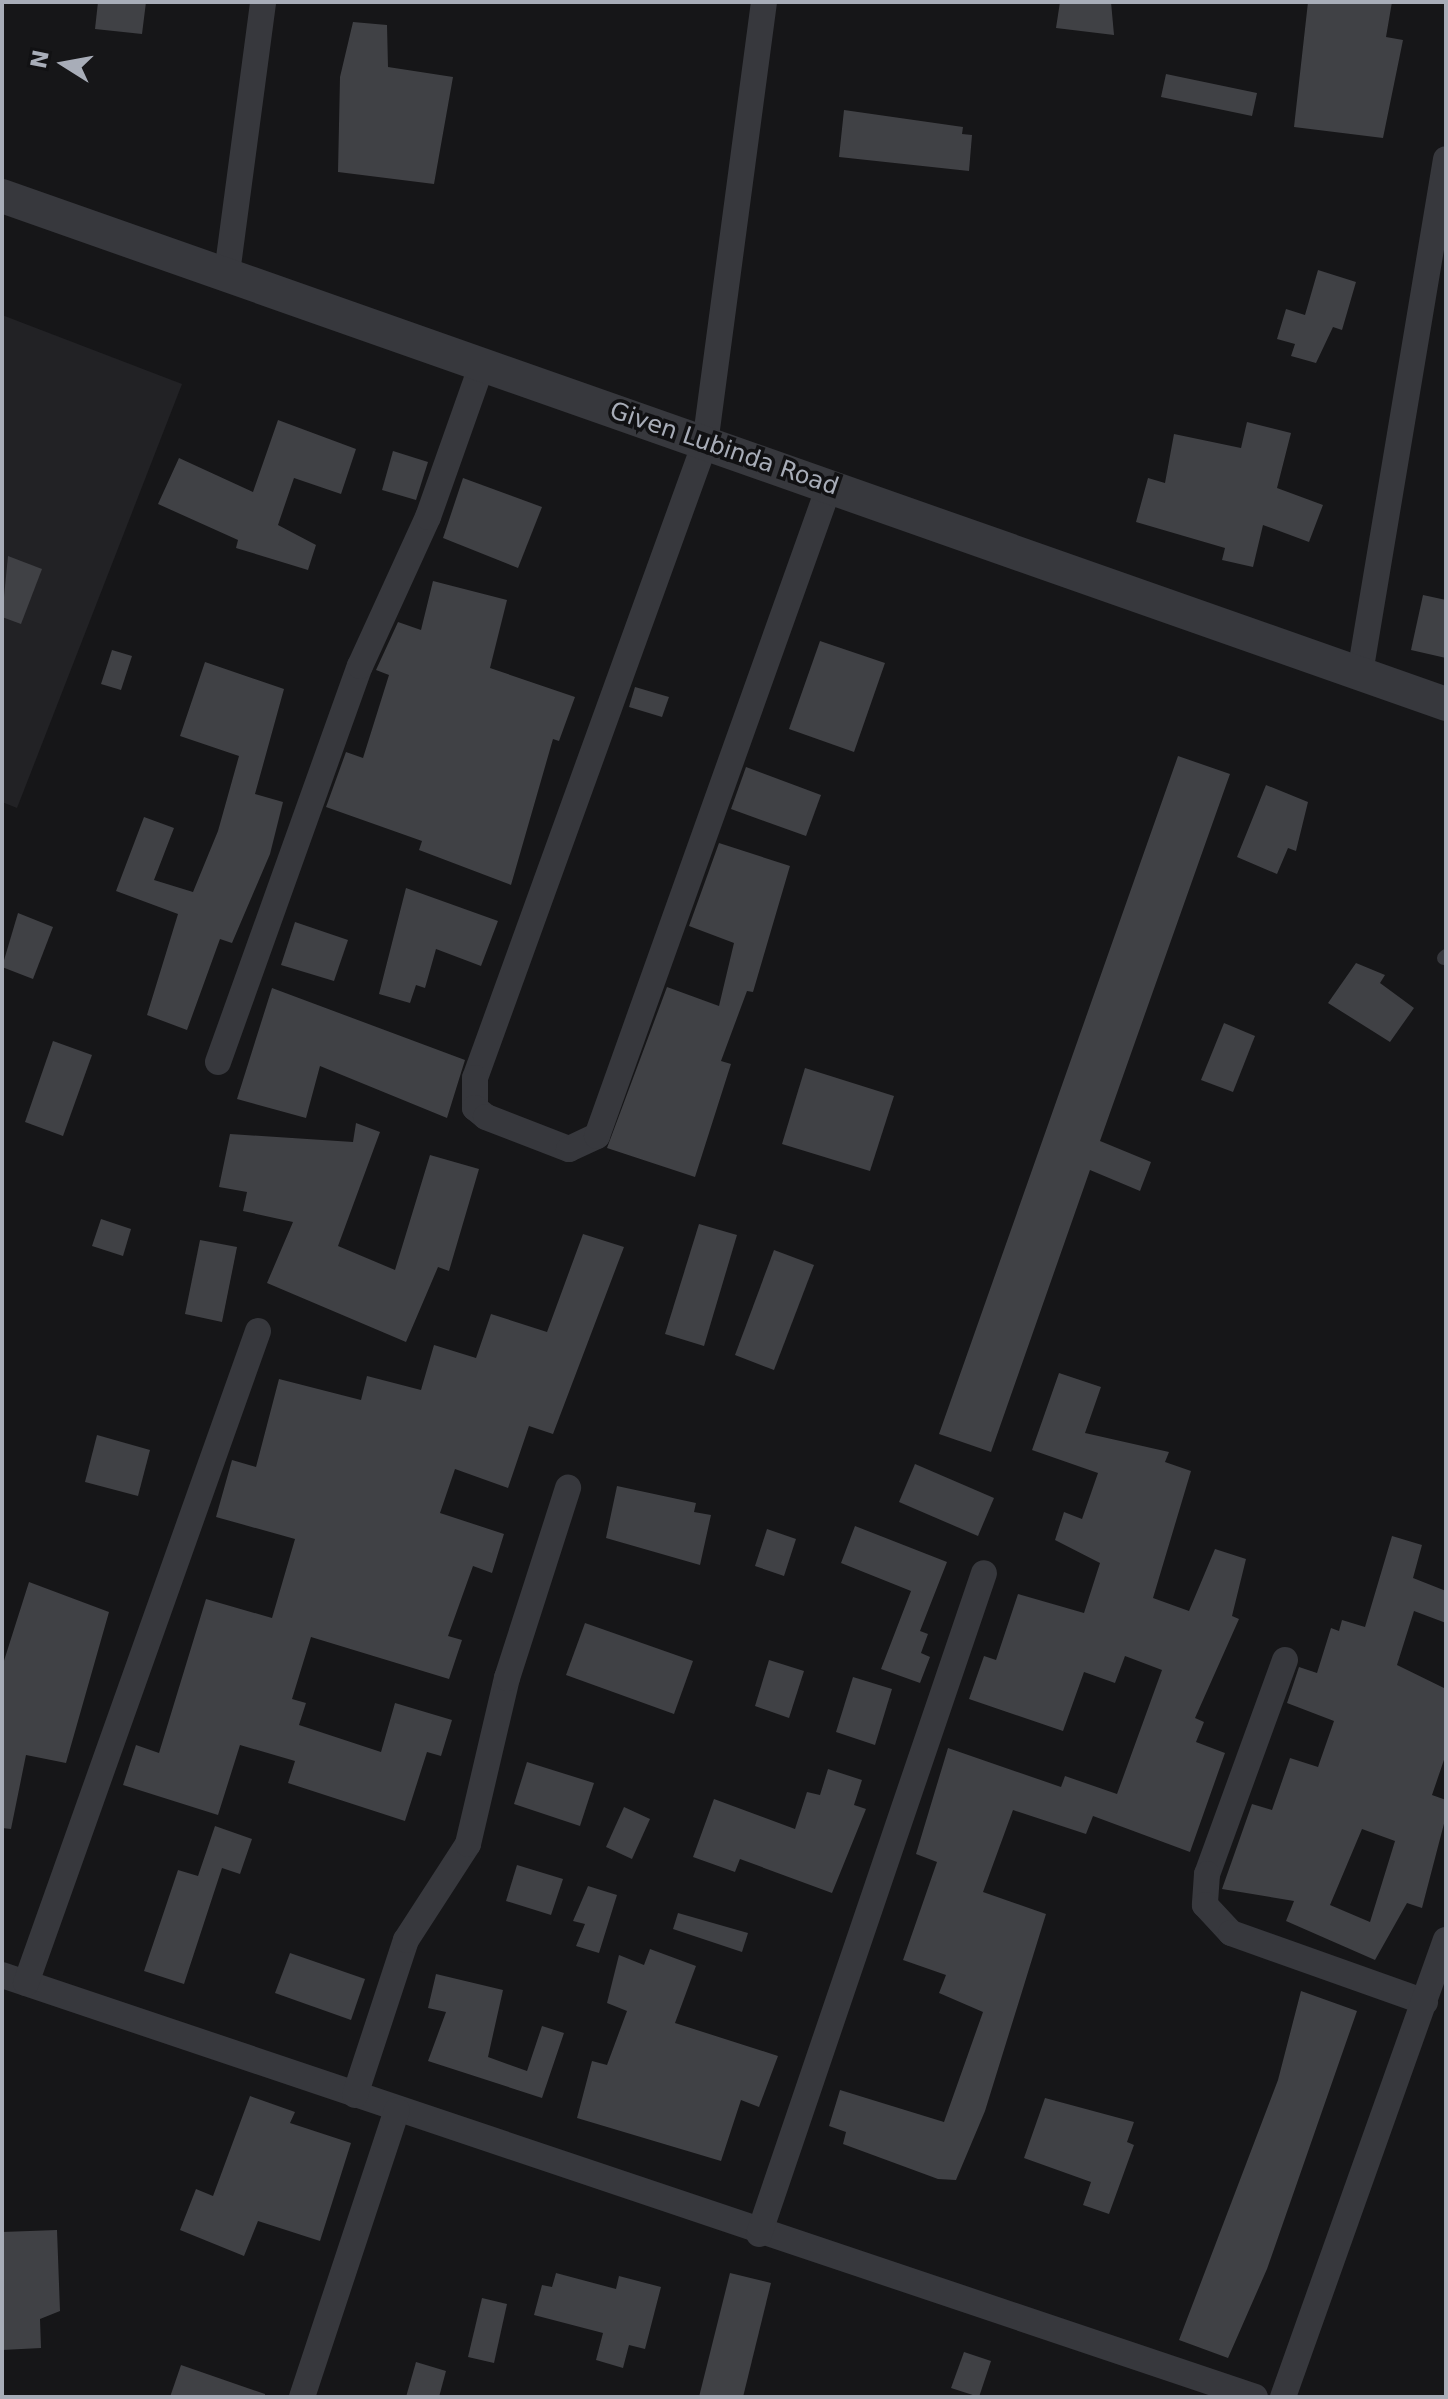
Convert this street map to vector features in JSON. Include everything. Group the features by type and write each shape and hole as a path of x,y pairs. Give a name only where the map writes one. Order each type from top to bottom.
{"street":[{"path":"227,273 263,2"},
{"path":"764,2 705,443 475,1078 475,1108 486,1117 569,1149 597,1136 830,484"},
{"path":"1360,673 1446,159"},
{"name":"Given Lubinda Road","path":"2,196 227,273 481,367 830,484 1446,704"},
{"path":"218,1062 360,666 428,517 481,367"},
{"path":"258,1331 14,1979 759,2234 1178,2385 1255,2397"},
{"path":"355,2095 406,1940 468,1844 507,1678 568,1488"},
{"path":"759,2234 984,1573"},
{"path":"1285,1660 1207,1874 1205,1905 1231,1933 1425,2002"},
{"path":"1283,2397 1446,1940"},
{"path":"302,2397 397,2110"}],"shaded area":[{"path":"2,315 182,384 17,808 2,802"}],"building":[{"path":"98,2 146,2 142,34 95,29"},
{"path":"1060,2 1111,2 1114,35 1056,28"},
{"path":"1308,2 1392,2 1386,37 1403,40 1383,138 1294,127"},
{"path":"353,22 387,25 388,67 453,77 434,184 338,172 340,77"},
{"path":"1166,74 1257,93 1252,116 1161,97"},
{"path":"844,110 963,127 962,134 972,135 969,171 839,157"},
{"path":"1318,270 1356,282 1342,330 1333,327 1316,363 1291,356 1295,344 1277,339 1286,309 1305,315"},
{"path":"278,420 356,449 341,494 294,478 278,525 316,545 308,570 236,548 238,540 158,504 179,458 253,492"},
{"path":"1247,422 1291,433 1277,488 1323,505 1309,542 1263,525 1253,567 1222,560 1225,548 1136,522 1148,478 1165,483 1174,434 1241,448"},
{"path":"393,451 428,462 416,500 382,490"},
{"path":"463,478 542,507 518,568 443,538"},
{"path":"8,556 42,569 21,624 2,617"},
{"path":"433,581 507,600 490,668 575,697 559,741 553,739 511,885 419,850 422,841 326,807 346,752 363,758 389,675 376,670 398,622 421,630"},
{"path":"1423,595 1446,600 1446,658 1411,650"},
{"path":"820,641 885,663 854,752 789,729"},
{"path":"112,650 132,656 121,690 101,684"},
{"path":"205,662 284,689 255,794 283,802 270,854 232,943 220,939 187,1030 147,1015 178,914 116,891 144,817 174,828 154,880 193,892 218,831 239,756 180,736"},
{"path":"635,687 669,697 662,717 629,707"},
{"path":"1178,756 1230,774 1100,1141 1151,1162 1140,1191 1090,1170 991,1452 939,1434"},
{"path":"746,767 821,795 806,836 731,809"},
{"path":"1266,785 1308,802 1296,851 1288,848 1277,874 1237,857"},
{"path":"719,843 790,866 753,992 747,991 721,1061 731,1064 695,1177 607,1148 667,987 719,1006 734,943 689,926"},
{"path":"406,888 498,921 481,966 436,949 425,988 416,985 410,1003 379,994"},
{"path":"18,913 53,927 33,979 2,967"},
{"path":"295,922 348,940 334,981 281,965"},
{"path":"1356,963 1385,975 1380,983 1414,1008 1390,1042 1328,1003"},
{"path":"272,988 465,1060 447,1118 320,1066 306,1118 237,1099"},
{"path":"1224,1023 1255,1036 1233,1092 1201,1080"},
{"path":"53,1041 92,1055 63,1136 25,1122"},
{"path":"805,1068 894,1096 870,1171 782,1144"},
{"path":"356,1123 380,1132 338,1246 395,1270 430,1155 479,1169 449,1271 438,1267 406,1342 267,1283 293,1222 243,1211 247,1192 219,1187 230,1134 353,1142"},
{"path":"101,1219 131,1229 123,1256 92,1246"},
{"path":"699,1224 737,1235 704,1346 665,1334"},
{"path":"583,1234 624,1247 553,1434 529,1426 508,1488 455,1469 440,1513 504,1534 492,1573 473,1566 448,1636 462,1640 449,1679 311,1637 292,1699 306,1703 299,1725 381,1752 395,1703 452,1720 441,1756 427,1752 405,1821 288,1783 295,1761 240,1745 218,1815 123,1785 136,1745 159,1753 206,1599 272,1618 295,1539 216,1517 232,1460 256,1467 279,1379 361,1400 367,1376 421,1390 434,1345 476,1358 491,1314 547,1332"},
{"path":"200,1240 237,1247 222,1322 185,1314"},
{"path":"774,1250 814,1265 774,1370 735,1355"},
{"path":"1059,1373 1101,1387 1085,1433 1169,1452 1165,1462 1191,1471 1153,1598 1189,1611 1215,1549 1246,1559 1232,1616 1239,1619 1195,1718 1204,1722 1196,1742 1225,1753 1190,1852 1093,1816 1086,1834 1013,1810 983,1892 1046,1914 985,2111 956,2180 938,2179 843,2144 846,2132 829,2126 840,2090 944,2122 983,2012 939,1993 946,1975 903,1960 937,1862 916,1854 948,1748 1061,1787 1065,1776 1117,1794 1162,1670 1125,1656 1115,1683 1084,1672 1063,1731 969,1699 984,1656 996,1660 1018,1594 1084,1613 1100,1563 1055,1540 1064,1512 1082,1519 1098,1473 1032,1450"},
{"path":"97,1435 150,1450 138,1496 85,1482"},
{"path":"915,1464 994,1498 978,1536 899,1502"},
{"path":"617,1486 696,1503 694,1512 711,1515 700,1565 606,1538"},
{"path":"855,1526 947,1562 920,1631 928,1634 921,1653 930,1657 920,1683 881,1669 911,1591 841,1563"},
{"path":"767,1529 796,1539 784,1576 755,1566"},
{"path":"1392,1536 1422,1545 1413,1578 1446,1591 1446,1623 1414,1611 1397,1665 1446,1689 1446,1754 1432,1795 1446,1800 1446,1816 1422,1908 1407,1903 1375,1960 1286,1921 1294,1901 1222,1889 1252,1804 1272,1810 1290,1758 1318,1767 1334,1721 1287,1703 1299,1667 1317,1673 1331,1628 1339,1631 1342,1620 1365,1627","holes":["1362,1829 1395,1841 1370,1922 1330,1905"]},
{"path":"29,1582 109,1612 66,1763 26,1755 11,1829 2,1828 2,1667"},
{"path":"585,1623 693,1661 674,1714 566,1675"},
{"path":"769,1660 804,1671 789,1718 755,1706"},
{"path":"853,1677 892,1689 875,1745 836,1732"},
{"path":"527,1762 594,1783 580,1826 514,1804"},
{"path":"828,1769 862,1780 854,1805 866,1809 832,1893 740,1859 735,1872 693,1857 714,1799 795,1829 807,1792 820,1795"},
{"path":"624,1807 650,1819 632,1859 606,1847"},
{"path":"215,1826 252,1839 240,1874 222,1868 184,1984 144,1971 178,1870 198,1876"},
{"path":"517,1865 563,1879 551,1915 506,1901"},
{"path":"588,1886 617,1895 599,1953 576,1946 585,1924 573,1921"},
{"path":"678,1913 748,1933 742,1952 673,1929"},
{"path":"650,1949 696,1966 675,2023 778,2056 759,2107 741,2100 721,2161 577,2118 592,2061 607,2065 627,2011 607,2003 619,1955 644,1965"},
{"path":"290,1953 365,1979 351,2020 275,1993"},
{"path":"436,1974 503,1990 488,2057 527,2071 542,2026 564,2033 542,2098 428,2061 446,2012 428,2008"},
{"path":"1301,1991 1357,2011 1267,2269 1228,2358 1179,2340 1278,2080"},
{"path":"250,2096 295,2112 290,2123 351,2143 320,2241 258,2221 244,2256 180,2230 196,2189 213,2196"},
{"path":"1045,2098 1134,2122 1127,2142 1134,2145 1109,2214 1083,2205 1091,2182 1024,2158"},
{"path":"57,2230 60,2311 40,2319 41,2348 2,2350 2,2232"},
{"path":"556,2273 616,2289 619,2276 661,2287 645,2349 629,2345 623,2368 596,2360 603,2333 534,2315 542,2285 552,2287"},
{"path":"730,2273 771,2283 743,2397 699,2397"},
{"path":"482,2298 507,2304 494,2363 468,2357"},
{"path":"964,2352 991,2361 979,2397 951,2388"},
{"path":"416,2362 446,2371 439,2397 406,2397"},
{"path":"181,2365 265,2394 265,2397 170,2397"}]}
